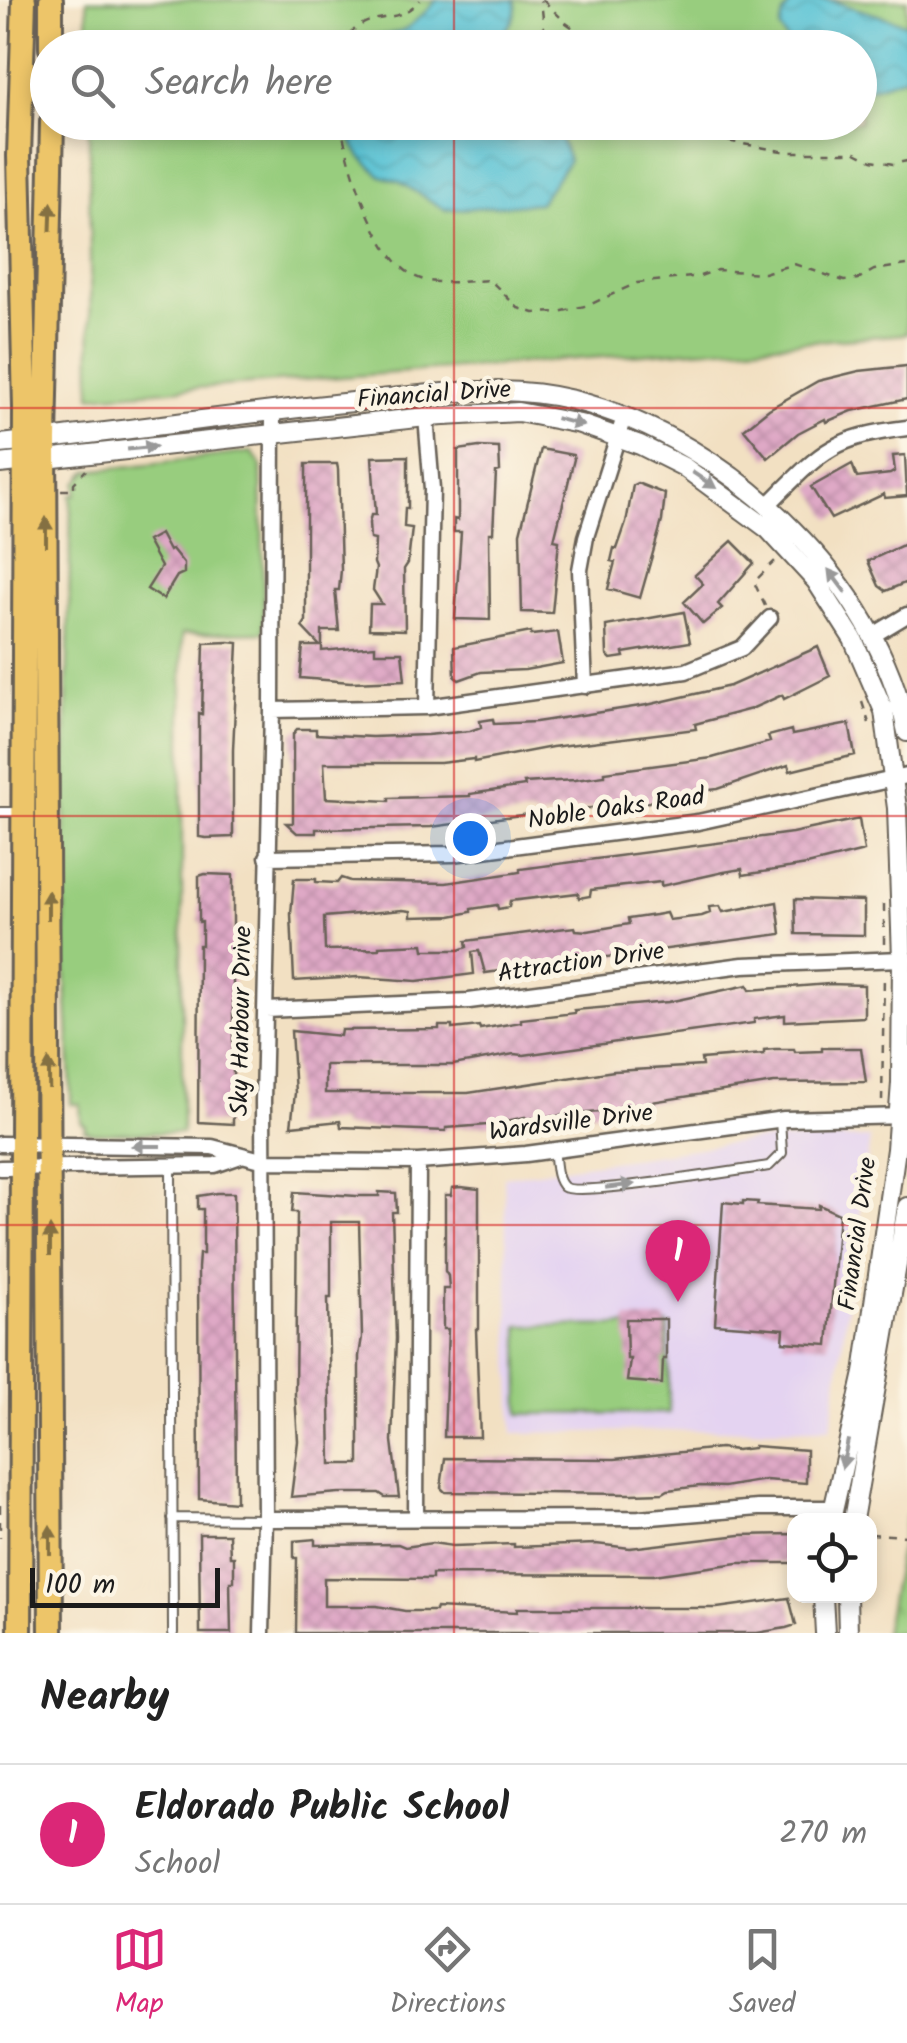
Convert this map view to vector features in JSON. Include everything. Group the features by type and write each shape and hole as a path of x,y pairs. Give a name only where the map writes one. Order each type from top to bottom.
{"main road":[{"path":"24,0 10,156 35,451 49,1156 51,1633"},
{"path":"51,0 52,30"},
{"path":"20,1633 10,1168 11,812 51,140"}],"street":[{"name":"Financial Drive","path":"0,464 35,451 273,410 456,392 502,392 571,400 624,417 692,451 768,505 812,548 872,636 901,701 907,732"},
{"name":"Sky Harbour Drive","path":"262,1633 273,410"},
{"name":"Financial Drive","path":"0,444 35,451 273,435 426,417 518,412 563,419 617,437 684,467 768,529 816,581 866,663 884,711 900,777 903,1116 864,1373 832,1513"},
{"path":"426,417 432,490 427,707"},
{"path":"585,686 580,570 586,537 624,417"},
{"path":"768,505 831,447 864,433 907,428"},
{"path":"872,636 907,615"},
{"path":"272,710 427,707 686,670 742,648 770,618"},
{"name":"Noble Oaks Road","path":"266,857 452,854 698,822 900,777"},
{"name":"Attraction Drive","path":"266,1010 469,1001 743,965 902,958"},
{"name":"Wardsville Drive","path":"49,1156 212,1147 265,1161 418,1162 780,1120 903,1116"},
{"path":"10,1144 49,1156"},
{"path":"10,1168 49,1156"},
{"name":"Wardsville Drive","path":"49,1156 215,1166 241,1156"},
{"path":"416,1519 418,1162"},
{"name":"Financial Drive","path":"854,1513 907,1206"},
{"path":"266,1519 639,1518 758,1508 820,1513"},
{"path":"823,1603 825,1633"},
{"path":"847,1603 848,1633"}],"lane":[{"path":"554,1149 558,1179 573,1191 710,1174 774,1163 783,1146 780,1120"},
{"path":"171,1166 173,1633"},
{"path":"172,1518 266,1519"}],"path":[{"path":"353,30 372,18 396,17 420,0"},
{"path":"542,0 544,28"},
{"path":"542,0 576,30"},
{"path":"344,140 375,229 390,254 410,273 437,282 472,284 490,280 518,308 534,313 589,305 637,283 700,276 718,270 764,273 794,264 844,281 874,270 907,265"},
{"path":"721,140 786,152 856,152 892,164 907,161"},
{"path":"770,618 754,582 780,556"},
{"path":"862,702 871,732"},
{"path":"882,1094 884,976"},
{"path":"0,1504 0,1538"},
{"path":"877,1534 907,1536"}],"shaded area":[{"path":"870,1138 831,1428 513,1433 504,1177 754,1140"}],"green space":[{"path":"87,0 907,0 907,334 91,396 89,140 877,140 877,30 88,30"},
{"path":"252,452 261,465 264,632 182,634 182,1133 92,1133 84,1130 80,1104 71,1104 66,971 71,495 76,495 77,483 88,471"},
{"path":"668,1325 669,1413 520,1414 519,1326"},
{"path":"907,1514 907,1633 884,1633"}],"water":[{"path":"437,0 514,0 515,13 506,30 402,30"},
{"path":"793,0 829,0 907,24 907,76 877,86 877,30 781,30 783,15"},
{"path":"351,140 561,140 569,160 539,203 446,210 398,181 381,176 361,157"}],"building":[{"path":"907,366 907,399 852,411 826,422 825,419 798,433 768,458 744,429 769,409 818,381 859,371"},
{"path":"499,448 493,533 489,533 490,620 455,619 461,532 454,532 454,519 458,520 458,450"},
{"path":"541,449 573,455 574,459 554,540 559,541 552,613 522,612 520,533"},
{"path":"905,455 907,496 885,498 884,494 831,519 811,487 852,464 857,478 890,474 895,471 893,456"},
{"path":"408,456 404,527 412,528 404,569 405,630 369,629 370,604 382,604 373,590 375,540 370,539 369,523 371,515 376,515 372,457"},
{"path":"306,464 337,464 338,469 341,570 339,590 335,590 339,631 322,631 322,651 375,646 375,652 402,652 405,680 351,682 300,678 303,646 320,646 302,627 306,621"},
{"path":"637,483 665,494 662,521 640,598 608,589 615,562 611,561 614,548 617,549 633,485"},
{"path":"160,534 169,551 172,549 184,564 184,573 177,576 163,599 147,589 161,567 147,541"},
{"path":"732,541 754,563 718,604 722,608 703,624 684,602 703,584 695,575"},
{"path":"907,543 907,582 886,591 879,586 868,561"},
{"path":"684,612 690,642 623,653 624,657 611,659 607,655 606,626"},
{"path":"531,632 558,632 563,663 481,672 459,680 455,677 454,647"},
{"path":"204,643 238,643 233,837 206,838 199,837 199,713 202,714"},
{"path":"818,647 830,676 784,699 782,695 751,709 695,724 696,729 552,747 474,762 324,763 326,798 389,801 470,796 525,786 524,783 575,780 605,776 605,772 712,758 770,742 768,736 791,730 792,735 849,724 855,755 790,771 788,765 718,789 664,795 664,799 649,802 552,812 553,815 540,817 529,814 431,827 316,829 316,833 297,833 286,823 293,823 293,734 297,729 372,737 427,735 470,731 481,727 480,721 493,719 494,724 536,722 647,705 730,686"},
{"path":"859,819 864,851 807,865 743,875 742,869 661,886 661,882 591,890 590,896 579,898 578,893 510,901 509,907 471,909 451,916 411,917 411,911 403,910 324,917 325,950 423,944 424,950 459,950 467,947 466,941 575,927 588,931 666,913 669,920 702,916 710,913 709,907 720,906 723,912 777,902 781,934 485,973 479,951 472,952 474,974 417,981 358,977 294,981 294,879 446,883 520,869 792,833"},
{"path":"233,875 233,1124 198,1122 202,945 199,876"},
{"path":"795,899 864,901 864,935 796,934"},
{"path":"748,985 750,990 864,985 864,1017 785,1021 785,1015 754,1019 754,1023 453,1065 325,1065 325,1093 468,1093 614,1071 702,1066 701,1059 764,1054 764,1050 795,1052 822,1048 861,1048 866,1082 774,1083 619,1110 525,1117 446,1131 341,1127 340,1121 291,1126 295,1093 291,1031 340,1036 341,1030 439,1026 480,1029 521,1019 575,1013 574,1010 668,1002"},
{"path":"452,1188 479,1189 476,1329 480,1437 444,1437 448,1329 443,1329 443,1289 449,1289 445,1271 445,1195 451,1195"},
{"path":"294,1192 357,1196 396,1193 397,1212 392,1212 396,1338 392,1441 399,1497 339,1493 291,1497 298,1441 297,1212 292,1212","holes":["331,1222 359,1222 359,1464 331,1464"]},
{"path":"234,1193 236,1502 199,1499 198,1268 199,1254 203,1254 203,1209 198,1209 198,1196"},
{"path":"723,1202 819,1209 819,1205 839,1214 828,1345 783,1342 784,1329 715,1324"},
{"path":"626,1319 666,1319 662,1384 627,1381 630,1359"},
{"path":"754,1446 806,1450 806,1483 765,1480 631,1494 445,1492 441,1488 445,1458 615,1459"},
{"path":"199,1534 229,1534 230,1557 234,1557 234,1582 230,1582 231,1633 200,1633"},
{"path":"787,1534 787,1563 738,1563 653,1575 432,1574 432,1579 324,1578 324,1606 517,1612 517,1608 717,1608 787,1598 796,1625 757,1633 296,1633 294,1541 315,1539 315,1545 405,1547 432,1543 514,1547 596,1544 630,1548 740,1535"}],"place":[{"name":"Eldorado Public School","path":"678,1302"}]}
